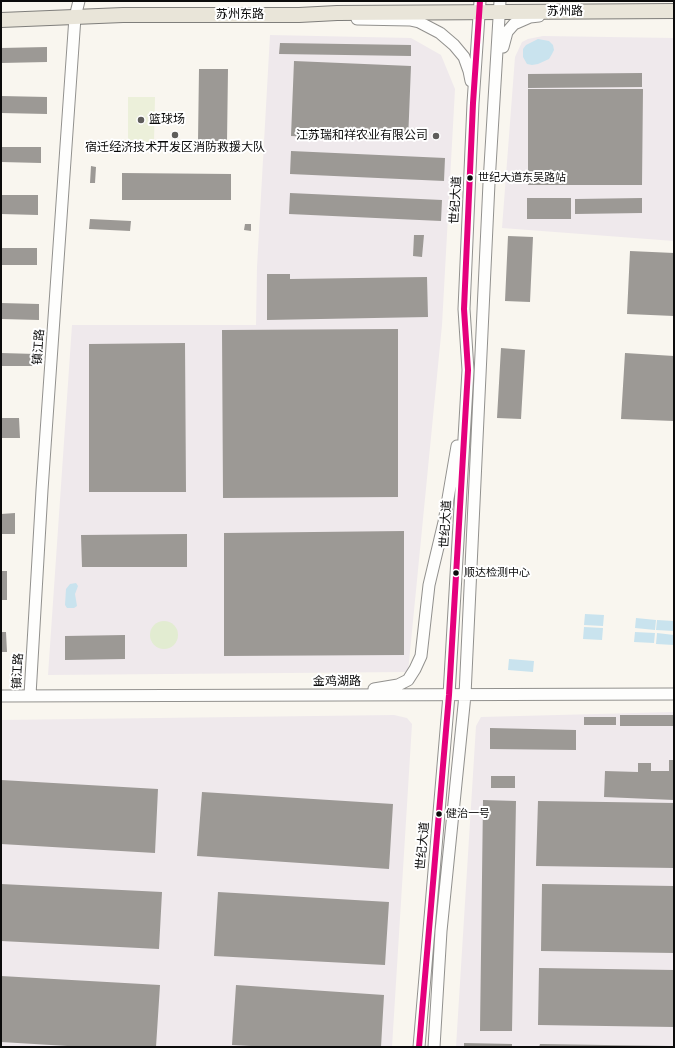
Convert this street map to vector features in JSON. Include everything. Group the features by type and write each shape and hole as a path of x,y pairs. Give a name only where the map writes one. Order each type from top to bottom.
{"main road":[{"name":"苏州东路","path":"1,20 123,15 299,15 480,7"},
{"name":"苏州路","path":"480,7 593,11 674,11"}],"street":[{"name":"镇江路","path":"30,695 42,490 75,17 79,1"},
{"name":"世纪大道","path":"419,1047 449,695 468,370 464,309 473,104 480,7"},
{"path":"434,1047 442,931 464,695 489,182 500,7"},
{"path":"489,182 503,41 507,32 514,24 530,17 593,11"},
{"path":"299,15 368,20 410,20 419,22 440,33 454,45 464,57 469,71 473,104"},
{"path":"339,695 398,685 408,680 421,656 429,584 444,522 451,484 468,370"},
{"name":"金鸡湖路","path":"1,696 674,694"}],"shaded area":[{"path":"270,35 411,38 441,55 455,89 442,325 408,672 48,675 72,325 256,325 257,267"},
{"path":"543,36 674,38 674,241 502,228 515,57 522,42 528,39"},
{"path":"674,712 674,1047 456,1047 476,726 481,717"},
{"path":"394,715 407,718 412,724 392,1047 1,1047 1,720"}],"green space":[{"name":"篮球场","path":"128,97 155,97 154,142 128,142"},
{"path":"164,621 174,625 178,635 174,645 164,649 154,645 150,635 154,625"}],"water":[{"path":"538,39 549,41 553,45 554,50 549,59 538,64 527,64 523,57 523,49 526,45"},
{"path":"76,583 78,586 75,594 77,606 74,608 67,608 65,605 66,589 70,584"},
{"path":"585,614 604,615 603,626 584,625"},
{"path":"636,618 656,620 655,630 635,628"},
{"path":"657,620 674,621 674,631 656,630"},
{"path":"584,627 603,628 602,640 583,639"},
{"path":"635,632 655,633 654,643 634,642"},
{"path":"657,633 674,635 674,645 656,644"},
{"path":"509,659 534,661 533,672 508,670"}],"building":[{"path":"280,43 411,45 411,56 279,54"},
{"path":"47,47 47,62 1,63 1,48"},
{"path":"294,61 411,66 408,141 291,136"},
{"path":"199,69 228,69 227,142 198,141"},
{"path":"642,73 642,87 528,88 528,74"},
{"path":"528,89 643,89 642,185 528,185"},
{"path":"1,96 47,97 47,114 1,113"},
{"path":"1,147 41,147 41,163 1,162"},
{"path":"291,151 445,158 444,181 290,174"},
{"path":"91,166 96,167 95,183 90,183"},
{"path":"122,173 231,174 231,200 122,200"},
{"path":"290,193 442,200 441,221 289,214"},
{"path":"1,195 38,195 38,215 1,214"},
{"path":"527,198 571,198 571,219 527,219"},
{"path":"642,198 642,213 575,214 575,199"},
{"path":"90,219 131,221 130,231 89,229"},
{"path":"245,224 251,224 251,231 244,230"},
{"path":"414,235 424,235 422,257 413,256"},
{"path":"508,236 533,237 530,302 505,301"},
{"path":"1,248 37,248 37,265 1,265"},
{"path":"630,251 674,253 674,316 627,314"},
{"path":"267,274 290,274 290,279 427,277 428,317 267,320"},
{"path":"1,303 39,304 39,320 1,319"},
{"path":"398,329 398,497 223,498 222,330"},
{"path":"185,343 186,492 89,492 89,344"},
{"path":"501,348 525,350 521,419 497,418"},
{"path":"1,353 36,354 35,366 1,366"},
{"path":"625,353 674,356 674,421 621,419"},
{"path":"1,418 19,418 20,438 1,438"},
{"path":"15,513 15,534 1,534 1,514"},
{"path":"404,531 404,655 224,656 224,533"},
{"path":"187,534 187,567 82,567 81,535"},
{"path":"1,571 7,571 7,600 1,600"},
{"path":"1,632 6,632 7,652 1,652"},
{"path":"125,635 125,659 65,660 65,636"},
{"path":"620,715 674,715 674,726 620,726"},
{"path":"584,717 616,717 616,725 584,725"},
{"path":"490,728 576,730 576,750 490,749"},
{"path":"669,760 674,760 674,800 604,797 605,771 638,772 638,763 651,763 651,771 669,771"},
{"path":"491,776 515,776 515,788 491,788"},
{"path":"1,780 158,789 155,853 1,844"},
{"path":"202,792 393,804 389,869 197,856"},
{"path":"483,800 516,801 512,1031 480,1031"},
{"path":"538,801 674,803 674,868 536,866"},
{"path":"1,884 162,892 159,949 1,941"},
{"path":"542,884 674,886 674,953 541,951"},
{"path":"218,892 389,902 385,965 214,956"},
{"path":"539,968 674,970 674,1027 538,1025"},
{"path":"1,976 160,985 156,1047 84,1047 1,1042"},
{"path":"236,985 384,995 381,1047 270,1047 232,1045"},
{"path":"464,1043 512,1044 512,1047 464,1047"},
{"path":"540,1044 669,1046 669,1047 539,1047"}],"transit line":[{"path":"419,1047 449,695 468,370 464,309 473,103 480,1"}],"place":[{"name":"篮球场","path":"141,120"},
{"name":"宿迁经济技术开发区消防救援大队","path":"175,135"},
{"name":"江苏瑞和祥农业有限公司","path":"436,136"},
{"name":"世纪大道东吴路站","path":"470,178"},
{"name":"顺达检测中心","path":"456,573"},
{"name":"健治一号","path":"439,814"}]}
